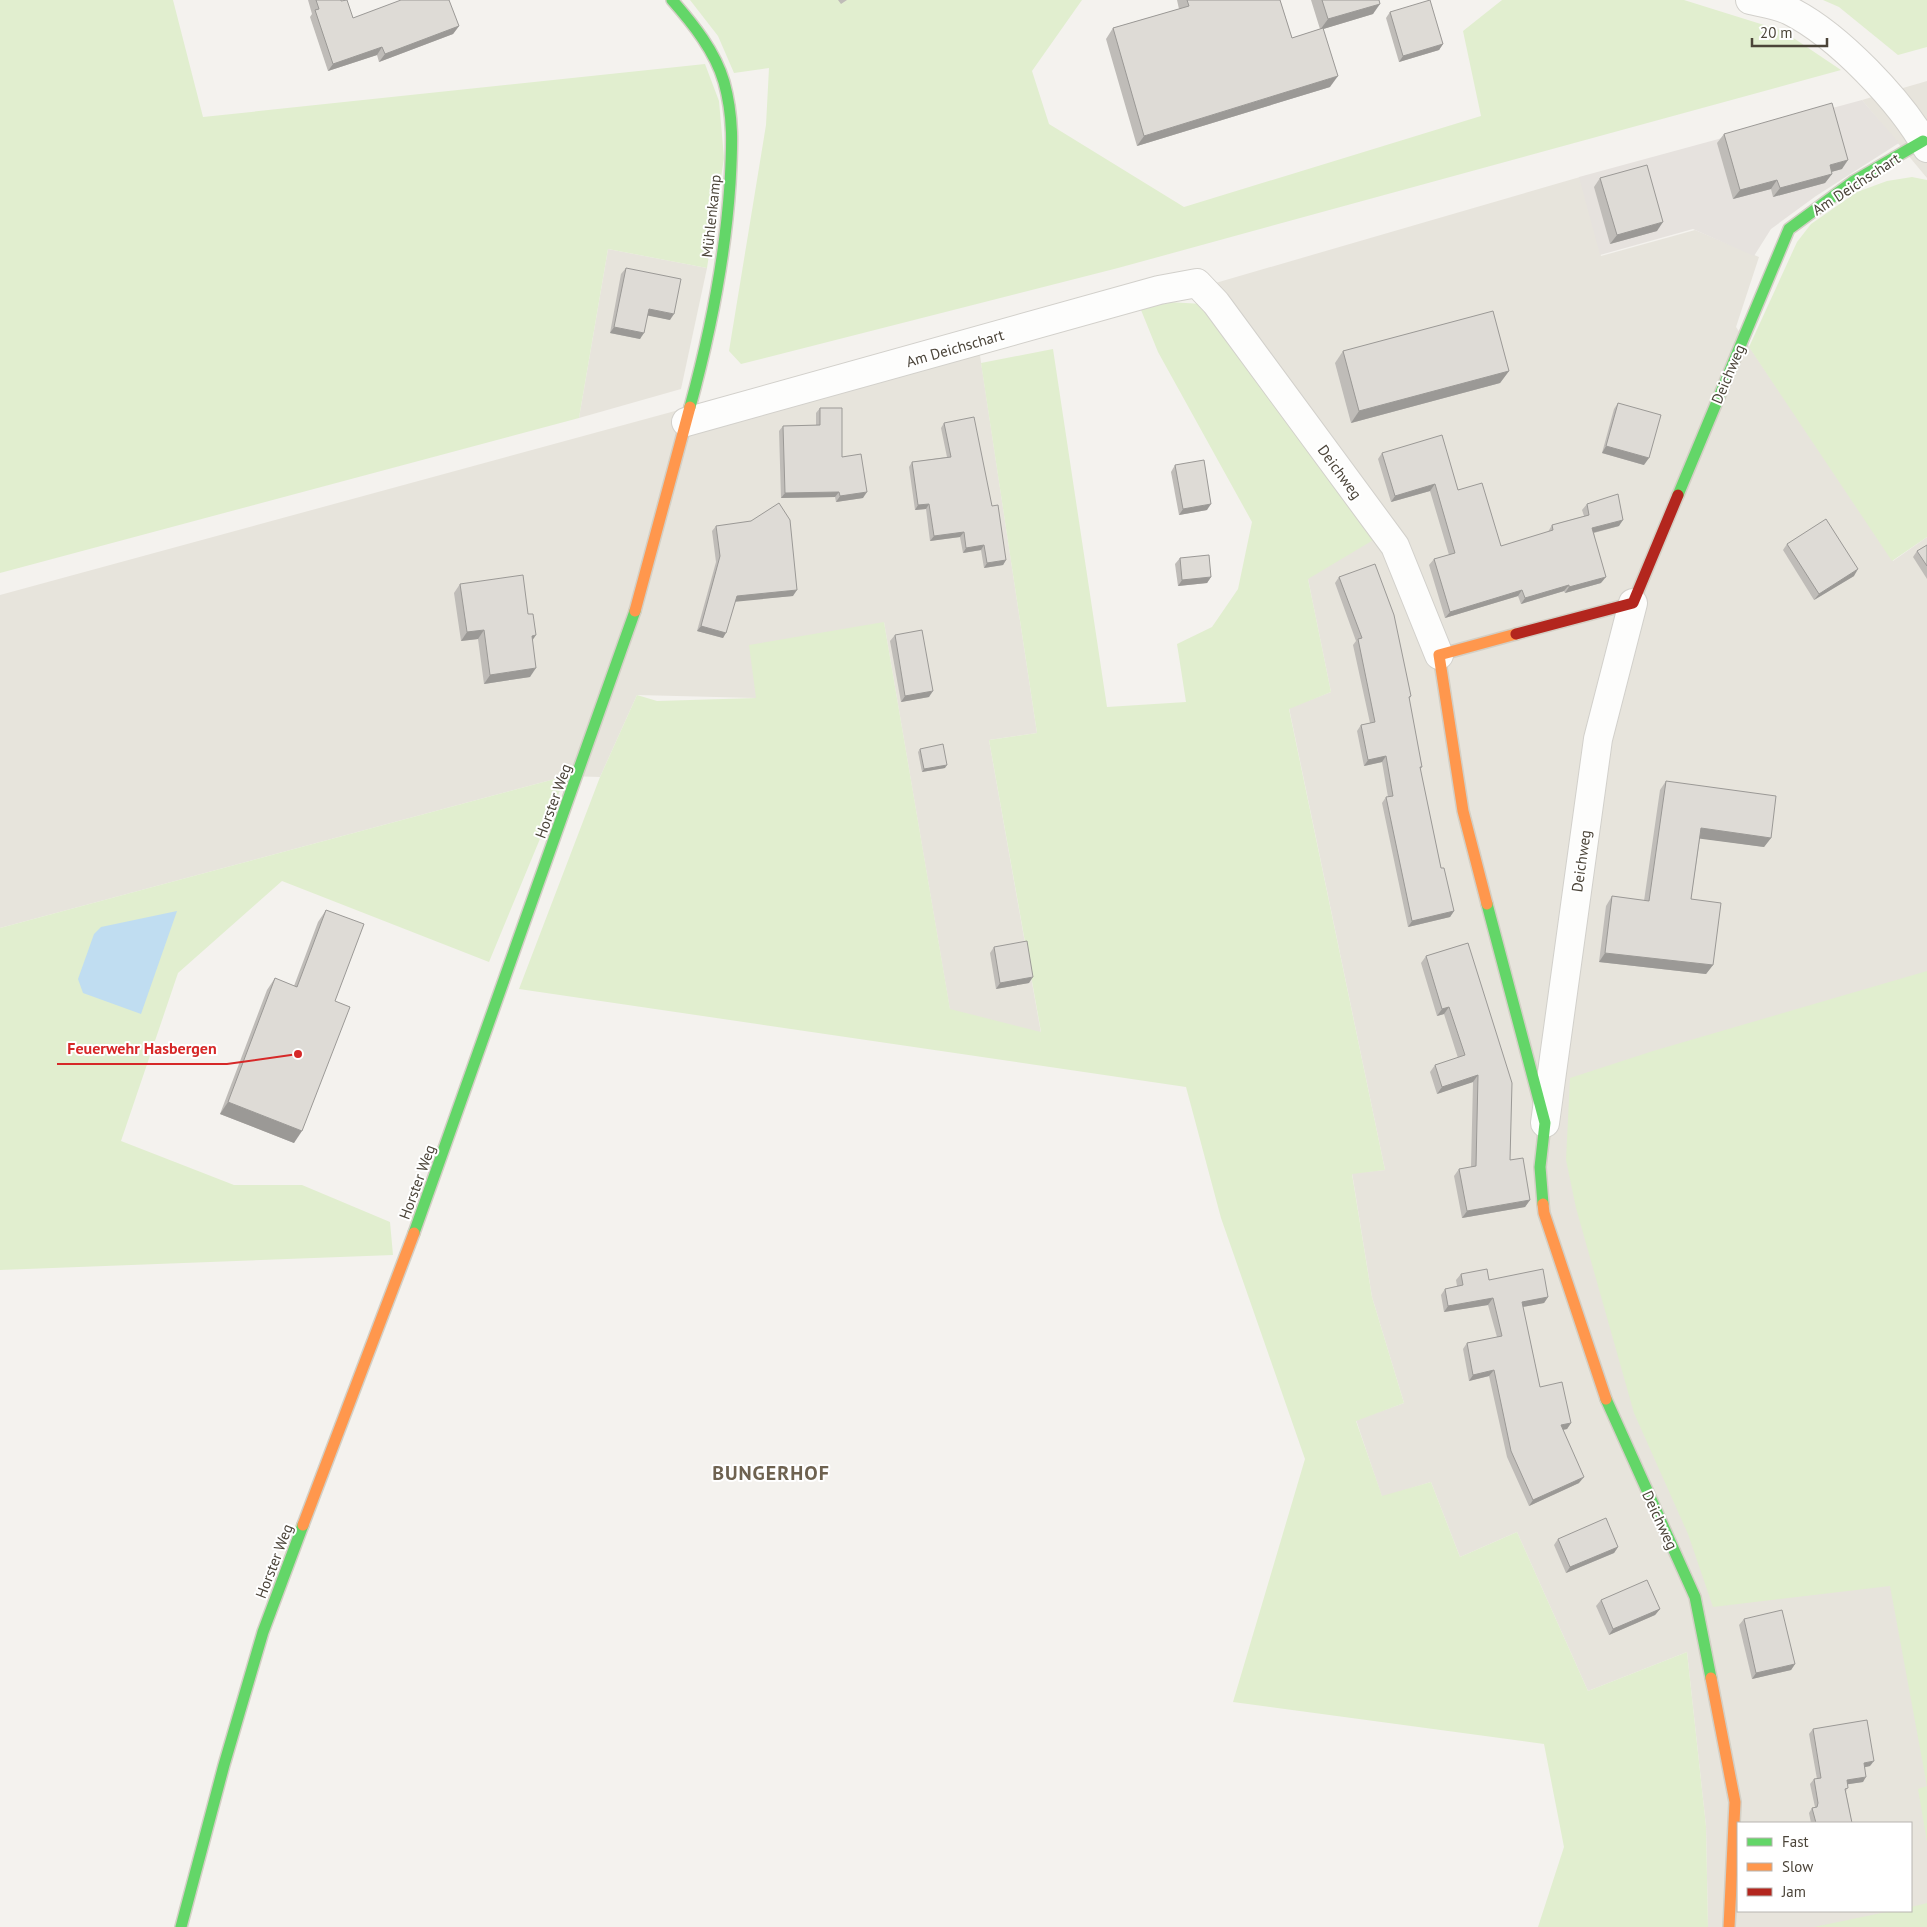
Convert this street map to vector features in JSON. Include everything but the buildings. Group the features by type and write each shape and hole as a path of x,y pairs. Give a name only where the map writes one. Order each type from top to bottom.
{"street":[{"name":"Mühlenkamp","path":"672,0 696,28 712,56 724,81 733,126 727,227 716,301 683,434"},
{"path":"1750,0 1788,10 1818,27 1850,55 1905,116 1925,145"},
{"name":"Am Deichschart","path":"1789,229 1854,182 1925,145"},
{"name":"Deichweg","path":"1729,1927 1735,1802 1695,1596 1610,1412 1544,1213 1540,1167 1598,739 1633,603 1789,229"},
{"name":"Am Deichschart","path":"683,434 1159,290 1198,283 1216,303"},
{"name":"Deichweg","path":"1216,303 1395,546 1439,655 1463,811 1546,1123"},
{"name":"Horster Weg","path":"180,1927 224,1765 263,1632 424,1205 631,625 683,434"},
{"path":"1439,655 1633,603"}],"shaded area":[{"path":"1927,81 1927,178 1862,100"},
{"path":"1862,100 1899,143 1816,196 1771,229 1754,256 1693,229 1600,255 1579,177"},
{"path":"1580,177 1601,256 1695,230 1759,257 1736,327 1893,561 1927,537 1927,1927 1708,1927 1706,1826 1687,1652 1588,1691 1517,1532 1460,1557 1431,1482 1382,1497 1356,1420 1404,1403 1372,1297 1352,1173 1385,1170 1289,708 1331,692 1308,579 1195,289"},
{"path":"608,249 707,268 681,389 579,418"},
{"path":"976,329 1037,733 989,740 1041,1033 950,1010 884,622 756,698 637,695 600,777 566,776 0,928 0,595"}],"green space":[{"path":"0,0 173,0 203,117 705,64 719,101 724,158 707,268 608,249 579,418 0,573"},
{"path":"690,0 1082,0 1032,71 1049,124 1184,207 1481,116 1463,31 1502,0 1684,0 1783,31 1841,70 1118,268 741,364 729,351 766,125 769,68 734,73 718,36"},
{"path":"1823,0 1927,0 1927,47 1898,55 1839,7"},
{"path":"1912,177 1927,180 1927,537 1892,561 1749,347 1797,242 1811,224 1857,192 1887,181"},
{"path":"1168,302 1203,304 1375,539 1308,579 1331,692 1289,709 1385,1170 1352,1174 1372,1297 1404,1403 1356,1421 1382,1496 1431,1482 1460,1557 1517,1532 1588,1691 1687,1652 1706,1826 1708,1927 1538,1927 1564,1847 1544,1744 1233,1702 1305,1459 1221,1218 1186,1087 519,989 600,777 637,695 657,701 756,698 749,645 884,622 950,1009 1041,1032 989,740 1037,733 981,363 1053,349 1107,707 1186,702 1177,644 1212,627 1238,589 1252,522 1158,352 1141,310"},
{"path":"566,776 489,962 282,881 178,973 121,1141 234,1185 302,1185 390,1222 393,1255 0,1270 0,928"},
{"path":"1927,971 1927,1786 1890,1586 1713,1607 1688,1534 1634,1413 1576,1208 1566,1160 1570,1078 1653,1051"},
{"path":"1927,1786 1927,1842 1918,1789"},
{"path":"1927,1903 1927,1927 1814,1927 1886,1912 1912,1912 1912,1907"}],"water":[{"path":"177,911 141,1014 83,993 78,979 94,934 101,927"}],"traffic: fast":[{"path":"672,0 702,38 715,59 727,95 732,133 728,212 720,268 704,352 690,407"},
{"path":"1678,495 1789,229 1854,181 1923,141"},
{"path":"414,1233 635,611"},
{"path":"1487,904 1545,1123 1540,1167 1543,1204"},
{"path":"1606,1399 1695,1597 1711,1678"},
{"path":"181,1927 224,1765 263,1632 303,1525"}],"traffic: slow":[{"path":"635,611 690,407"},
{"path":"1487,904 1463,811 1439,655 1516,634"},
{"path":"1543,1204 1544,1213 1606,1399"},
{"path":"303,1525 414,1233"},
{"path":"1711,1678 1735,1802 1729,1927"}],"traffic: jam":[{"path":"1516,634 1633,603 1678,495"}],"place":[{"name":"Feuerwehr Hasbergen","path":"298,1054"}],"district":[{"name":"BUNGERHOF","path":"771,1473"}]}
